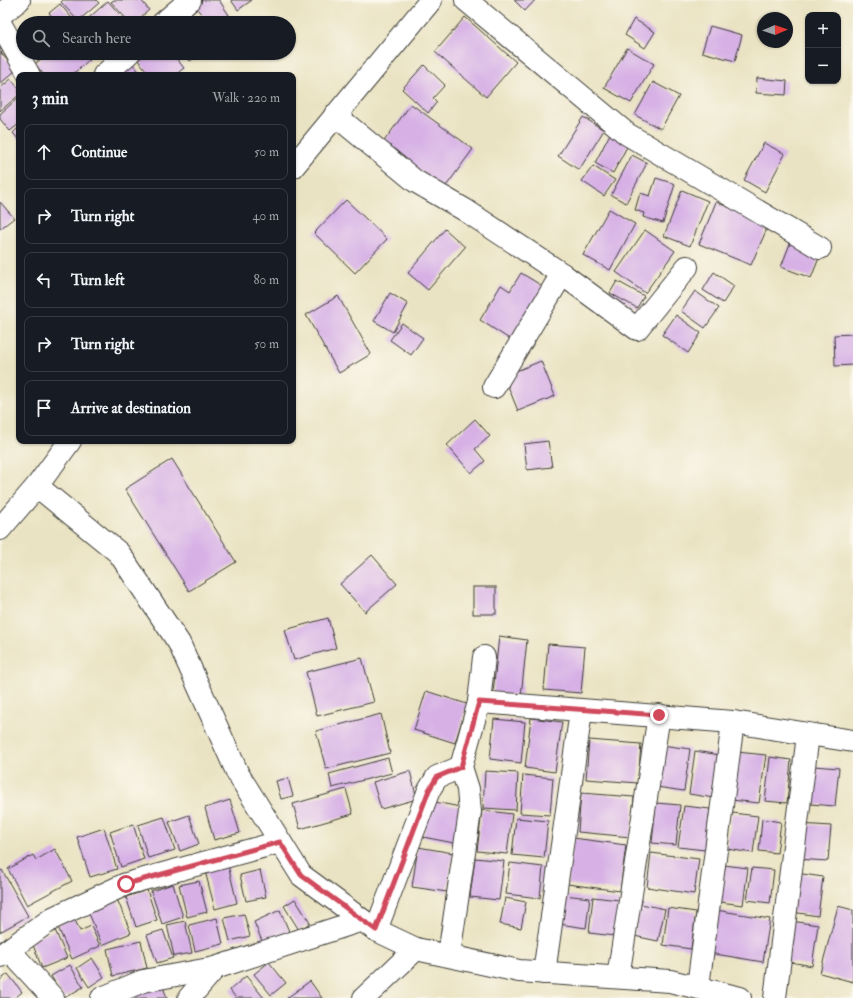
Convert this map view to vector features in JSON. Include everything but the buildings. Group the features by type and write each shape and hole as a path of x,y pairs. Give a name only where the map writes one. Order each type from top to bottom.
{"street":[{"path":"0,15 19,0"},
{"path":"171,16 190,0"},
{"path":"296,163 431,0"},
{"path":"466,0 627,134 820,248"},
{"path":"0,24 16,52"},
{"path":"20,60 27,72"},
{"path":"107,72 121,60"},
{"path":"335,115 415,181 465,210 562,274 637,328 688,267"},
{"path":"494,387 562,274"},
{"path":"0,529 37,486 68,444"},
{"path":"37,486 119,553 179,643 238,774 301,875 369,925 416,949 519,971 544,974 618,977 670,989 698,986 740,998"},
{"path":"449,955 470,812 468,790 461,767 479,702 484,657"},
{"path":"479,702 733,722 853,741"},
{"path":"544,974 581,711"},
{"path":"618,977 659,715"},
{"path":"698,986 733,722"},
{"path":"775,998 808,735"},
{"path":"369,925 429,790 437,777 461,767"},
{"path":"53,998 4,953 53,918 126,884 280,842"},
{"path":"102,998 143,981 215,968 369,925"},
{"path":"364,998 416,949"},
{"path":"189,998 215,968"}],"route":[{"path":"126,884 280,842 301,875 376,930 429,790 437,777 461,767 479,702 581,711 659,715"}]}
